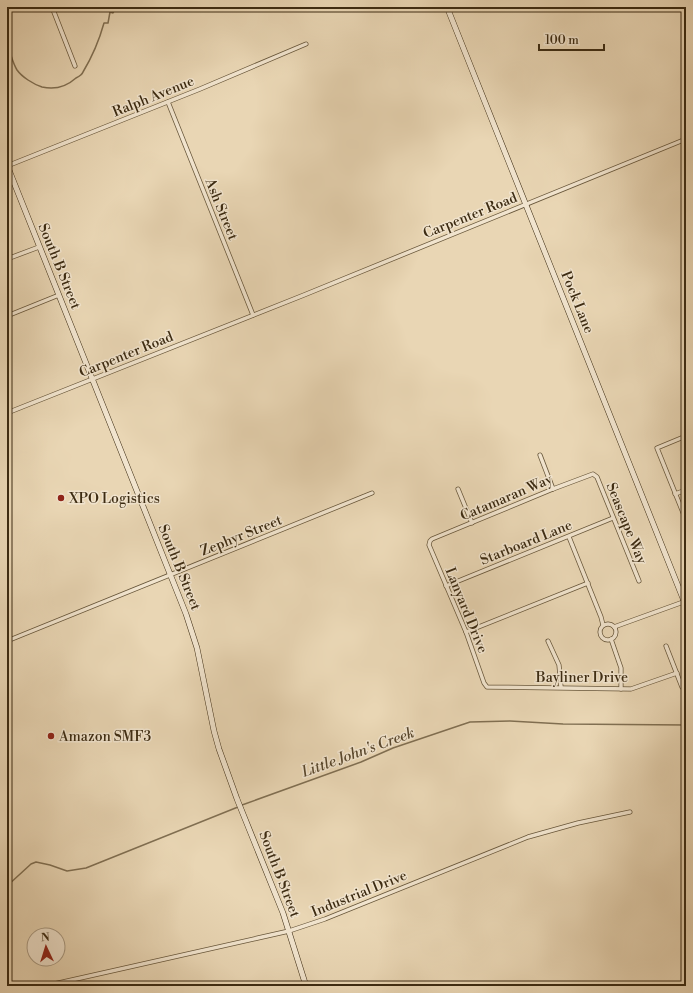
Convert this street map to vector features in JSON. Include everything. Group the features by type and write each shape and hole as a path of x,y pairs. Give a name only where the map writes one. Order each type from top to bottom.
{"street":[{"path":"52,7 75,66"},
{"name":"Pock Lane","path":"447,7 685,603"},
{"name":"Ralph Avenue","path":"7,165 168,102 306,44"},
{"name":"Ash Street","path":"168,102 253,316"},
{"name":"Carpenter Road","path":"7,413 253,316 686,139"},
{"name":"South B Street","path":"7,165 194,637 219,749 244,817 283,913 306,986"},
{"path":"7,259 39,247"},
{"path":"7,316 59,295"},
{"path":"686,436 657,448 686,520"},
{"path":"540,455 552,489"},
{"name":"Catamaran Way","path":"429,543 432,539 552,489 593,474"},
{"name":"Seascape Way","path":"593,474 597,477 639,581"},
{"path":"458,489 472,523"},
{"path":"676,494 686,490"},
{"name":"Zephyr Street","path":"7,641 372,493"},
{"name":"Starboard Lane","path":"446,586 613,518"},
{"path":"569,537 603,625 600,629 601,636 604,639 610,639 615,635 616,630 611,624 603,625"},
{"name":"Lanyard Drive","path":"429,543 466,632 485,685"},
{"path":"466,632 588,583"},
{"path":"614,627 685,603"},
{"path":"610,639 621,668 621,689"},
{"path":"548,641 559,666 561,688"},
{"path":"666,646 682,687"},
{"name":"Bayliner Drive","path":"485,685 490,687 621,689 636,688 677,673"},
{"name":"Industrial Drive","path":"45,986 289,931 325,919 528,837 578,823 630,812"}],"waterway":[{"path":"7,45 17,70 28,80 39,86 47,88 64,86 80,76 82,73 95,49 104,23 108,23 110,12 113,13 116,7"},
{"name":"Little John's Creek","path":"242,805 361,762 393,748 470,722 510,721 563,724 686,725"},
{"name":"Little John's Creek","path":"7,886 31,864 36,862 67,871 86,868 238,807"}],"place":[{"name":"XPO Logistics","path":"61,498"},
{"name":"Amazon SMF3","path":"51,736"}]}
